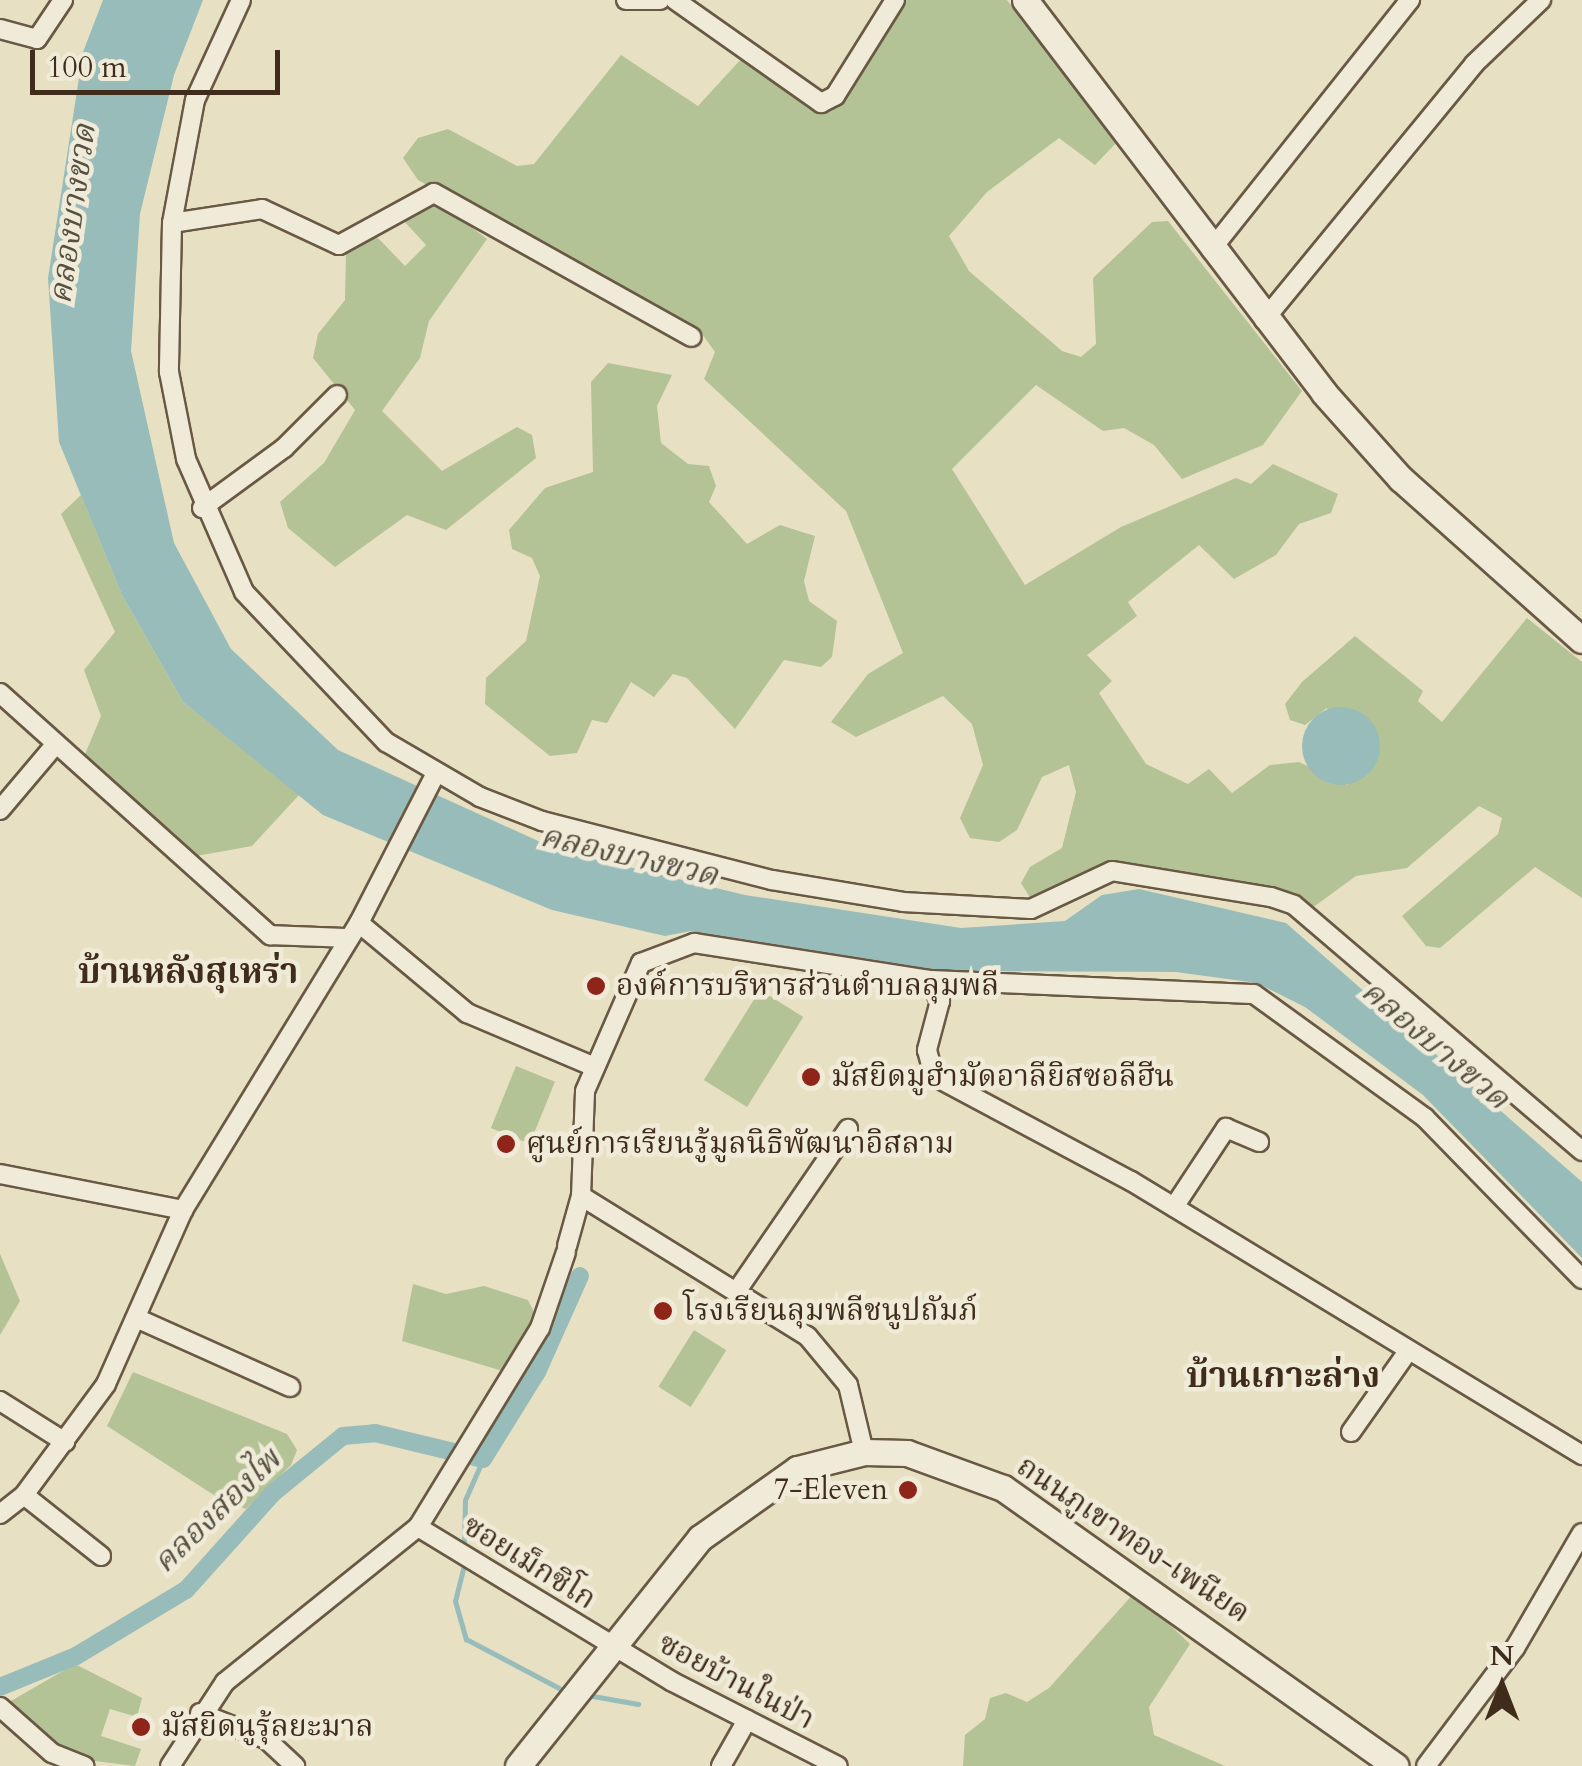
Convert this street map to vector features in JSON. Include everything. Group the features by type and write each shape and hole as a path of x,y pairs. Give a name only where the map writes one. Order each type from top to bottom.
{"street":[{"path":"0,29 37,39 62,0"},
{"path":"242,0 194,100 172,223 170,372 202,508 257,606 386,742 433,778 542,821 670,858 904,902 1031,909 1112,871 1271,897 1294,905 1582,1152"},
{"path":"626,0 660,0"},
{"path":"675,0 820,103 835,96 895,0"},
{"path":"1025,0 1264,320 1400,479 1582,640"},
{"path":"1212,250 1410,0"},
{"path":"1264,320 1474,64 1540,0"},
{"path":"172,223 262,209 340,245 434,192 692,337"},
{"path":"202,508 284,448 337,395"},
{"path":"0,693 54,746 270,935 354,931 467,1013 595,1068"},
{"path":"0,810 54,746"},
{"path":"0,1514 24,1495 65,1442 136,1318 184,1210 354,931 433,778"},
{"path":"170,1766 200,1712 225,1682 418,1528 478,1437 540,1328 566,1249 581,1196 579,1106 641,962 668,947 724,946 929,980 1148,984 1270,1001 1425,1118 1582,1279"},
{"path":"929,980 940,1001 926,1050 934,1076 1174,1207 1406,1354 1582,1455"},
{"path":"1174,1207 1226,1128 1259,1142"},
{"path":"736,1292 848,1129"},
{"path":"0,1174 184,1210"},
{"path":"581,1196 736,1292 832,1361 864,1452"},
{"path":"136,1318 290,1387"},
{"path":"1351,1432 1406,1354"},
{"path":"0,1401 65,1442"},
{"name":"ถนนภูเขาทอง-เพนียด","path":"518,1766 700,1538 755,1493 797,1469 864,1452 907,1453 1003,1488 1395,1766"},
{"path":"24,1495 102,1556"},
{"name":"ซอยเม็กซิโก","path":"418,1528 610,1646"},
{"path":"1426,1766 1515,1648 1582,1533"},
{"name":"ซอยบ้านในป่า","path":"610,1646 838,1766"},
{"path":"0,1708 52,1753 84,1766"},
{"path":"200,1712 266,1738 295,1766"},
{"path":"721,1766 747,1720"}],"green space":[{"path":"906,0 1007,0 1116,143 1095,165 1059,138 987,192 949,236 969,271 1062,351 1081,357 1096,344 1093,278 1152,222 1168,221 1302,391 1263,445 1182,479 1154,445 1124,428 1103,431 1036,385 952,469 1025,585 1121,527 1236,478 1251,484 1273,464 1338,494 1331,513 1299,524 1276,555 1234,579 1199,545 1128,602 1137,616 1087,655 1112,681 1099,693 1146,764 1188,784 1209,769 1232,793 1270,765 1299,762 1348,785 1327,708 1305,725 1290,720 1285,704 1302,682 1355,636 1423,691 1418,701 1442,722 1527,618 1582,662 1582,898 1535,867 1440,948 1426,946 1402,916 1498,834 1502,818 1479,806 1407,868 1356,876 1312,908 1272,890 1129,864 1031,899 1021,883 1030,867 1062,848 1076,792 1069,765 1042,777 1017,830 999,842 970,838 960,818 983,765 972,724 943,696 856,737 831,722 868,674 903,653 846,511 704,379 715,352 700,331 418,180 403,158 418,138 448,129 517,166 534,164 621,55 698,106 742,58 809,109 828,111"},
{"path":"437,201 487,239 429,321 420,358 382,411 442,471 517,427 532,435 536,458 446,530 407,515 335,567 288,528 280,502 324,463 355,410 313,358 318,334 345,300 346,251 377,237 405,266 426,245 403,220"},
{"path":"608,363 672,375 657,406 661,443 688,464 709,466 716,486 709,502 747,544 780,525 815,536 804,581 809,601 837,621 832,657 821,667 784,660 735,729 687,678 673,674 654,697 631,682 607,723 592,720 577,753 550,756 485,704 486,678 526,641 540,576 532,558 512,549 509,530 545,488 593,472 591,382"},
{"path":"81,495 122,595 183,702 299,795 252,846 191,857 83,759 101,716 84,670 115,632 61,514"},
{"path":"760,990 803,1017 747,1107 704,1080"},
{"path":"516,1066 555,1082 530,1144 491,1128"},
{"path":"0,1254 20,1301 0,1335"},
{"path":"413,1284 446,1294 484,1286 528,1300 535,1314 506,1372 402,1341"},
{"path":"694,1330 726,1350 691,1407 658,1387"},
{"path":"133,1372 287,1434 297,1450 291,1465 246,1509 220,1499 107,1426"},
{"path":"1135,1592 1190,1644 1149,1707 1154,1735 1225,1766 963,1766 965,1735 985,1719 990,1698 1006,1693 1027,1702 1049,1688"},
{"path":"75,1664 142,1698 137,1717 110,1709 101,1736 141,1749 135,1766 71,1758 4,1705"}],"water":[{"name":"คลองบางขวด","path":"103,0 203,0 174,75 140,214 131,351 174,543 231,649 338,750 558,850 745,895 961,928 1065,921 1102,895 1139,889 1286,923 1582,1182 1582,1258 1423,1095 1305,1007 1257,983 1176,972 944,971 691,931 665,936 552,910 323,815 183,702 122,595 59,442 48,278 83,52"},
{"path":"1341,707 1369,718 1380,746 1369,774 1341,785 1313,774 1302,746 1313,718"}],"waterway":[{"name":"คลองสองไพ","path":"0,1687 76,1656 186,1590 273,1493 343,1436 375,1433 483,1459 537,1372 580,1276"},
{"path":"464,1547 465,1500 483,1459"},
{"path":"464,1565 455,1601 466,1639 559,1688"},
{"path":"587,1695 638,1704"}],"place":[{"name":"องค์การบริหารส่วนตำบลลุมพลี","path":"596,986"},
{"name":"มัสยิดมูฮำมัดอาลียิสซอลีฮีน","path":"811,1077"},
{"name":"ศูนย์การเรียนรู้มูลนิธิพัฒนาอิสลาม","path":"506,1144"},
{"name":"โรงเรียนลุมพลีชนูปถัมภ์","path":"663,1311"},
{"name":"7-Eleven","path":"908,1490"},
{"name":"มัสยิดนูรุ้ลยะมาล","path":"141,1727"}],"district":[{"name":"บ้านหลังสุเหร่า","path":"188,972"},
{"name":"บ้านเกาะล่าง","path":"1283,1376"}]}
